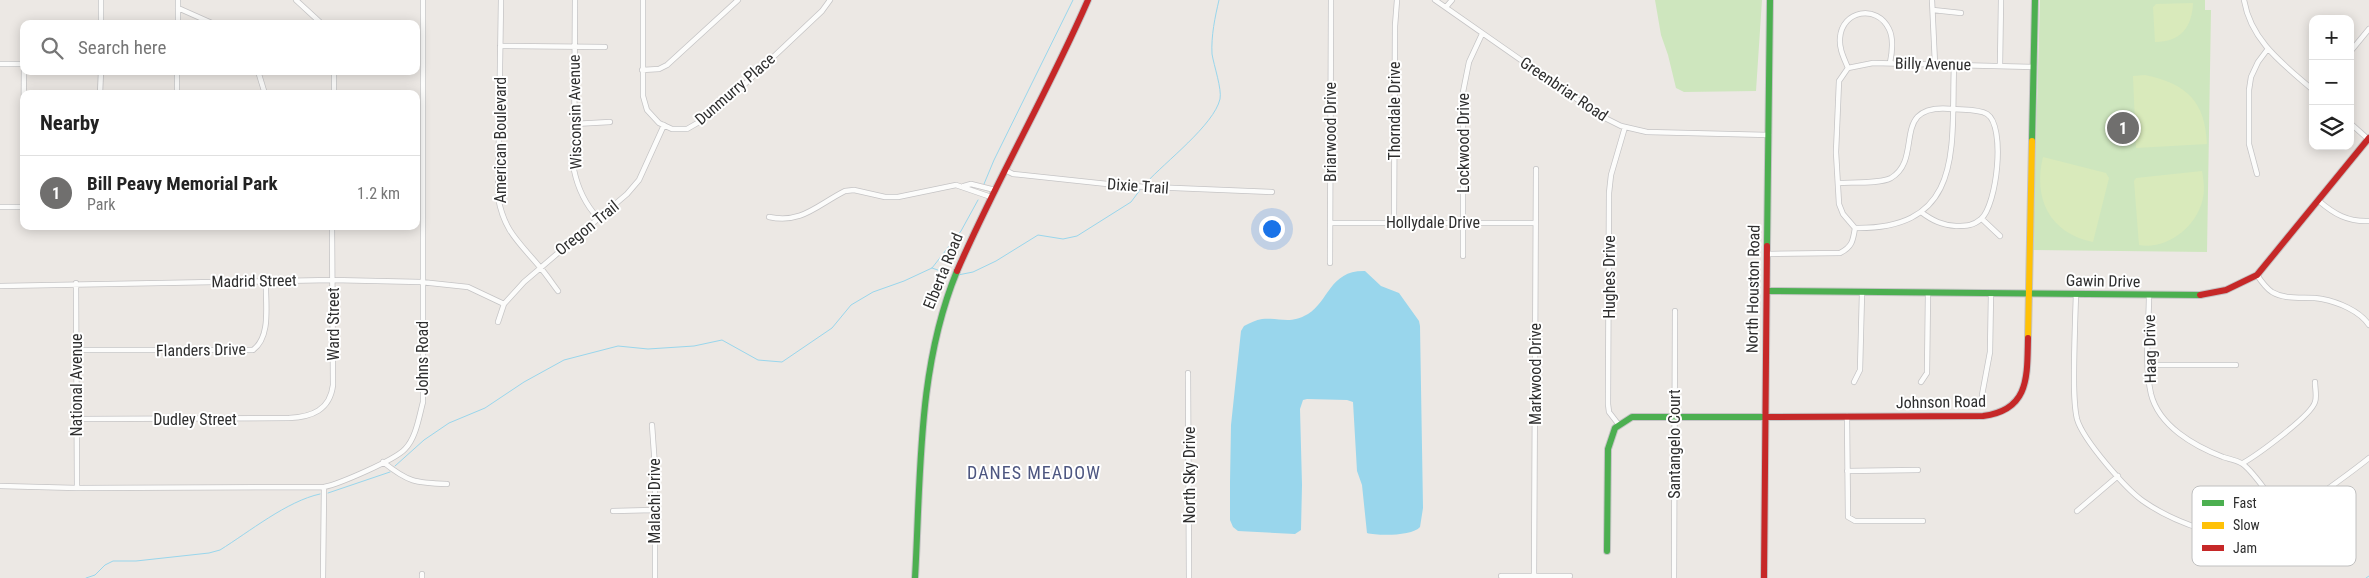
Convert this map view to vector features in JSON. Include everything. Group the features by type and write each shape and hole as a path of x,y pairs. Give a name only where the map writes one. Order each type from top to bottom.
{"street":[{"path":"101,0 101,20"},
{"path":"178,0 178,20"},
{"path":"296,0 318,20"},
{"name":"Johns Road","path":"420,154 423,0"},
{"name":"American Boulevard","path":"501,0 498,197 501,215 507,229 540,266 558,291"},
{"name":"Wisconsin Avenue","path":"575,0 574,170 577,185 598,218"},
{"path":"643,0 643,96 647,110 664,125"},
{"path":"642,70 659,69 667,65 738,0"},
{"name":"Dunmurry Place","path":"664,125 672,129 687,129 713,114 822,10 830,0"},
{"name":"Elberta Road","path":"915,578 928,360 946,295 994,190 1088,0"},
{"name":"Briarwood Drive","path":"1330,264 1331,0"},
{"name":"Thorndale Drive","path":"1394,222 1395,26 1397,0"},
{"name":"Greenbriar Road","path":"1435,0 1602,116 1625,127 1659,133 1769,135"},
{"path":"1446,7 1452,0"},
{"name":"North Houston Road","path":"1764,578 1770,0"},
{"path":"1932,0 1934,64"},
{"path":"2000,66 2001,0"},
{"name":"Johnson Road","path":"1620,424 1632,417 1641,416 2000,415 2014,404 2024,390 2027,371 2035,0"},
{"path":"2244,0 2247,15 2267,50 2309,87"},
{"path":"178,8 205,20"},
{"path":"1933,10 1961,13"},
{"path":"1767,254 1840,253 1849,248 1853,242 1855,228 1843,214 1839,204 1836,152 1840,81 1848,68 1840,47 1842,27 1850,17 1864,13 1875,15 1889,28 1892,43 1890,63"},
{"path":"2354,47 2369,29"},
{"name":"Lockwood Drive","path":"1462,256 1463,92 1469,62 1482,34"},
{"path":"500,46 605,47"},
{"path":"2257,174 2249,144 2250,83 2258,62 2267,50"},
{"name":"Billy Avenue","path":"1848,68 1873,63 2034,67"},
{"path":"0,64 20,64"},
{"path":"1855,228 1894,225 1922,212 1939,194 1946,177 1952,149 1954,65"},
{"path":"24,75 24,90"},
{"path":"100,90 101,75"},
{"path":"177,75 177,90"},
{"path":"259,75 265,90"},
{"path":"334,75 334,90"},
{"path":"1838,183 1890,179 1900,171 1906,158 1910,128 1917,118 1926,111 1941,108 1985,113 1991,118 1996,135 1995,186 1990,207 1982,219 1970,226 1945,225 1932,220 1922,212"},
{"path":"574,124 610,122"},
{"name":"Oregon Trail","path":"498,322 504,304 540,266 598,218 617,205 639,180 664,125"},
{"path":"2354,126 2368,138"},
{"name":"Hughes Drive","path":"1620,424 1609,412 1608,404 1609,193 1611,175 1625,127"},
{"name":"Gawin Drive","path":"1768,291 2213,294 2257,275 2368,138"},
{"name":"Markwood Drive","path":"1534,577 1536,169"},
{"name":"Dixie Trail","path":"1005,170 1013,174 1126,186 1272,192"},
{"path":"769,217 783,220 797,218 845,191 854,190 885,197 898,197 948,186 970,184 994,190"},
{"path":"963,186 991,197"},
{"path":"2319,200 2332,212 2347,220 2369,222"},
{"path":"0,207 20,207"},
{"path":"1982,219 2000,236"},
{"name":"Hollydale Drive","path":"1330,223 1535,223"},
{"name":"Ward Street","path":"315,414 326,405 332,396 332,230"},
{"name":"Johns Road","path":"0,486 77,488 324,487 344,481 405,450 414,433 423,402 420,230"},
{"path":"2257,275 2272,292 2285,297 2327,300 2354,312 2368,322"},
{"name":"Madrid Street","path":"0,286 266,280 422,282 468,287 504,304"},
{"name":"Flanders Drive","path":"75,350 252,350 259,346 264,334 266,280"},
{"name":"National Avenue","path":"76,283 77,488"},
{"path":"1854,382 1860,370 1862,293"},
{"path":"1921,382 1927,373 1928,293"},
{"path":"1982,395 1990,352 1991,293"},
{"path":"2076,294 2074,380 2077,419 2083,434 2092,448 2141,500 2171,517 2192,524"},
{"name":"Haag Drive","path":"2149,295 2151,395 2160,412 2185,438 2204,449 2243,463"},
{"name":"Santangelo Court","path":"1674,578 1675,311"},
{"path":"2149,365 2236,364"},
{"name":"North Sky Drive","path":"1188,372 1189,578"},
{"path":"2261,486 2243,463 2258,454 2309,412 2315,402 2315,382"},
{"name":"Dudley Street","path":"76,419 289,418 315,414"},
{"path":"1847,416 1848,517 1855,521 1923,521"},
{"path":"1607,551 1608,450 1610,439 1620,424"},
{"name":"Malachi Drive","path":"652,425 655,467 655,578"},
{"path":"2330,486 2369,458"},
{"path":"383,462 400,475 417,483 447,484"},
{"path":"1847,471 1918,470"},
{"path":"2077,512 2118,476"},
{"path":"323,578 324,487"},
{"path":"613,511 654,510"},
{"path":"1501,576 1570,576"}],"green space":[{"path":"1655,0 1762,0 1756,91 1684,92 1676,88 1661,35"},
{"path":"2040,0 2205,0 2205,10 2211,10 2207,252 2033,250"},
{"path":"2193,3 2190,19 2183,32 2172,39 2155,42 2153,7 2156,4"},
{"path":"2145,75 2183,89 2191,97 2198,106 2202,116 2207,144 2136,148 2133,76"},
{"path":"2043,157 2106,173 2109,178 2093,242 2065,231 2048,212 2040,186"},
{"path":"2202,171 2203,198 2193,220 2178,235 2169,240 2149,246 2139,245 2134,181 2136,178"}],"water":[{"path":"1365,271 1381,286 1399,293 1419,321 1423,508 1420,527 1403,534 1379,535 1367,533 1362,485 1357,471 1353,402 1347,400 1307,399 1303,400 1300,409 1301,530 1295,534 1238,531 1233,527 1230,520 1230,482 1231,425 1241,331 1244,326 1260,319 1290,320 1308,314 1344,275"}],"waterway":[{"path":"984,184 1073,0"},
{"path":"1146,183 1209,120 1220,99 1220,89 1212,54 1219,0"},
{"path":"958,275 973,272 996,261 1038,235 1063,239 1077,236 1131,202 1140,190"},
{"path":"395,466 424,440 449,423 485,408 524,382 564,360 618,346 648,349 694,346 722,340 758,360 782,362 832,328 851,305 873,292 932,268 961,231 978,200"},
{"path":"932,268 949,274"},
{"path":"328,493 390,472"},
{"path":"86,578 95,575 105,565 113,561 136,561 209,553 220,550 282,510 320,494"}],"traffic: fast":[{"path":"1767,246 1770,0"},
{"path":"2032,141 2035,0"},
{"path":"915,578 920,461 928,384 934,345 957,271"},
{"path":"1768,291 2200,295"},
{"path":"1607,551 1608,449 1615,428 1632,417 1766,417"}],"traffic: slow":[{"path":"2028,338 2032,141"}],"traffic: jam":[{"path":"957,271 1088,0"},
{"path":"2200,295 2226,290 2257,275 2369,138"},
{"path":"1764,578 1767,246"},
{"path":"1766,417 1983,416 1998,412 2010,407 2018,399 2023,389 2026,378 2028,338"}],"place":[{"name":"Bill Peavy Memorial Park","path":"2123,128"}],"district":[{"name":"DANES MEADOW","path":"1034,472"}]}
